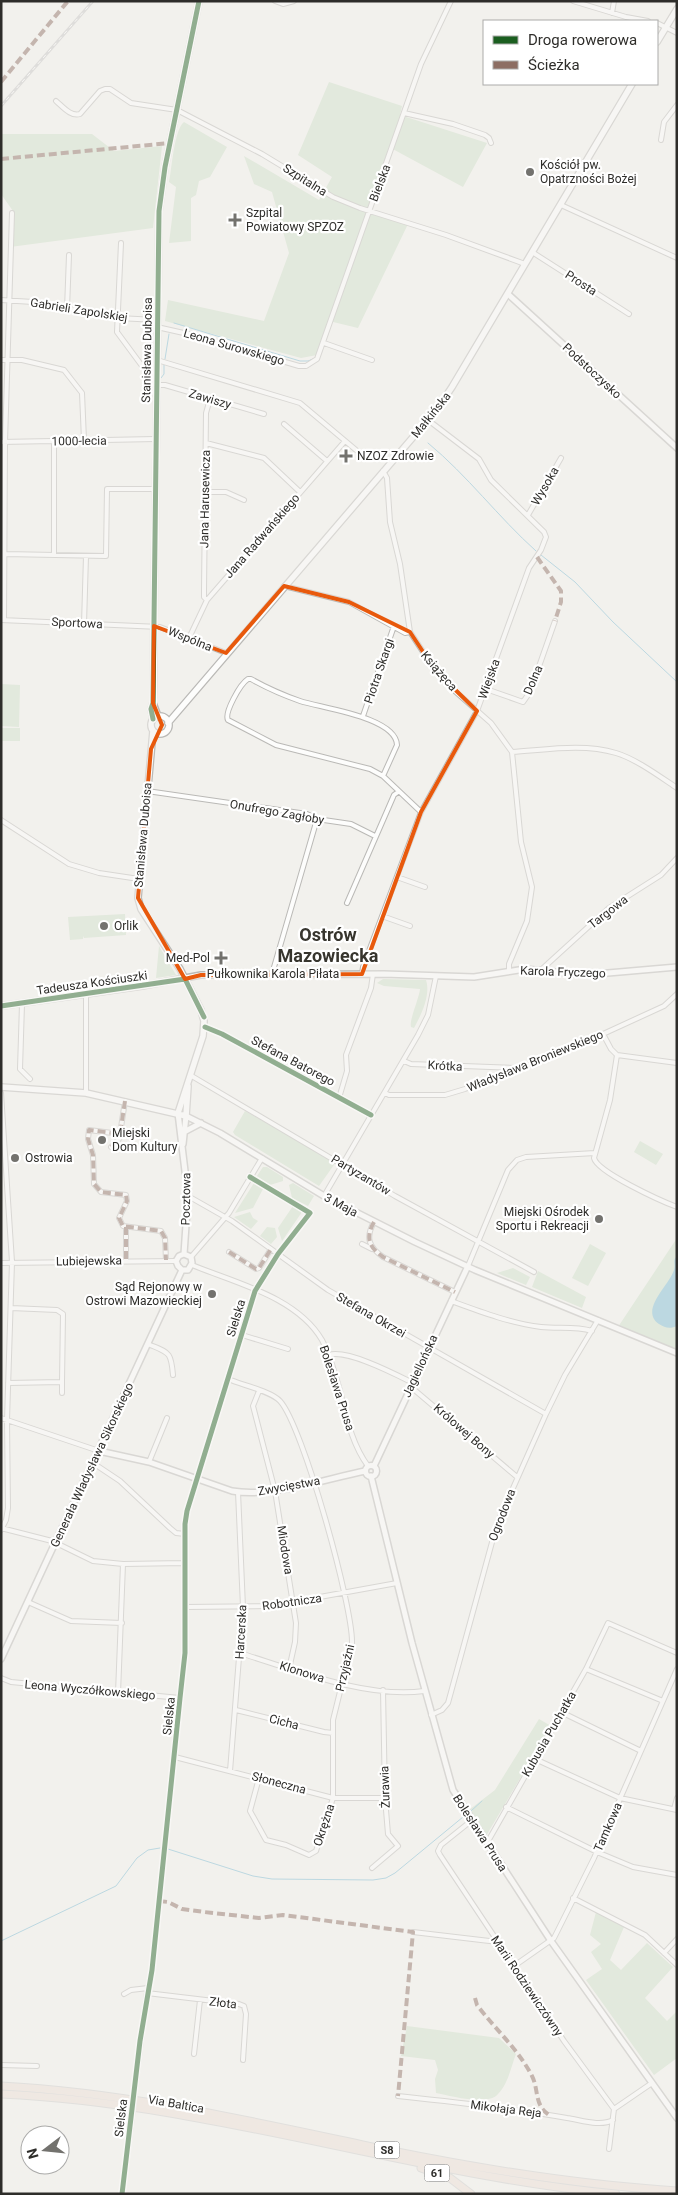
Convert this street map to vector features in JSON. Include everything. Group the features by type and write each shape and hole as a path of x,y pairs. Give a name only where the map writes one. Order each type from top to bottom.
{"highway":[{"name":"Via Baltica","path":"1,2086 64,2091 146,2101 486,2168 572,2181 677,2191"},
{"name":"Via Baltica","path":"1,2094 72,2099 155,2110 484,2176 608,2194"},
{"name":"61","path":"400,2160 407,2165 445,2175 471,2194"}],"main road":[{"path":"658,40 677,9"},
{"name":"Małkińska","path":"167,720 428,420 452,387 631,85"},
{"path":"156,718 167,720 169,726 165,733 156,733 151,725 156,718"},
{"name":"Stanisława Duboisa","path":"156,733 150,749 138,898 141,908 185,979 201,1010 205,1027"},
{"path":"178,1113 205,1027"},
{"path":"186,1116 189,1078"},
{"name":"3 Maja","path":"1,1087 86,1093 186,1116"}],"street":[{"name":"Stanisława Duboisa","path":"156,718 153,703 155,489 161,193 199,1"},
{"path":"275,1 283,4 294,1"},
{"name":"Bielska","path":"310,365 317,359 324,343 421,64 451,1"},
{"path":"573,1 644,20"},
{"path":"612,13 614,1"},
{"path":"658,23 677,33"},
{"name":"Szpitalna","path":"56,101 73,115 77,116 100,91 110,89 131,103 177,110 262,154 324,193 369,211 446,235 525,264"},
{"path":"662,140 664,122 677,105"},
{"path":"404,113 453,124 485,135 491,143"},
{"path":"561,205 677,258"},
{"path":"3,620 5,554 3,442 12,213"},
{"path":"121,243 117,332 148,374"},
{"name":"Prosta","path":"532,252 629,314"},
{"path":"67,309 69,255"},
{"name":"Podstoczysko","path":"508,294 677,448"},
{"name":"Gabrieli Zapolskiej","path":"1,300 33,302 118,318 157,320"},
{"name":"Leona Surowskiego","path":"157,326 298,366 310,365"},
{"path":"324,343 372,360"},
{"path":"1,360 22,360 64,370 82,393 84,400 84,440"},
{"path":"157,360 300,403 356,450"},
{"name":"Zawiszy","path":"156,385 165,385 264,414"},
{"name":"Jana Harusewicza","path":"207,600 204,597 206,413 210,398"},
{"name":"Wiejska","path":"362,974 421,812 477,711 529,568 541,550 546,537 544,532 528,515 491,480 479,459 428,420"},
{"path":"284,424 327,461"},
{"name":"1000-lecia","path":"3,442 156,439"},
{"path":"54,441 54,555"},
{"name":"Jana Radwańskiego","path":"189,638 207,600 345,441"},
{"path":"206,443 264,458 300,492"},
{"name":"Wysoka","path":"528,515 561,458"},
{"name":"Książęca","path":"383,471 387,478 390,522 400,564 410,632 416,644 435,670 491,723 512,752"},
{"path":"5,554 106,556 107,489 155,489"},
{"path":"205,492 226,492 244,500"},
{"path":"84,624 86,556"},
{"path":"284,586 349,602 405,633 410,632"},
{"name":"Sportowa","path":"3,620 154,626"},
{"name":"Dolna","path":"486,689 523,702 530,692 555,621"},
{"name":"Wspólna","path":"154,626 226,653"},
{"name":"Piotra Skargi","path":"363,716 394,626"},
{"path":"383,776 397,745 396,739 392,734 363,716 305,703 248,679 242,684 226,714 228,720 276,745 370,769 383,776 421,812"},
{"path":"509,970 509,964 527,921 532,887 521,842 512,752 579,748 605,750 618,753 677,788"},
{"name":"Onufrego Zagłoby","path":"147,791 307,814 316,819 351,824 375,836"},
{"path":"347,903 375,836 394,795 398,792"},
{"path":"272,974 316,819"},
{"path":"1,820 69,864 99,873 139,879"},
{"name":"Targowa","path":"542,970 609,908 661,875 677,858"},
{"path":"397,877 425,887"},
{"path":"382,916 410,926"},
{"name":"Karola Fryczego","path":"436,976 474,977 509,970 542,970 585,975 677,967"},
{"name":"Pułkownika Karola Piłata","path":"185,979 201,975 272,974 436,976"},
{"path":"339,1098 347,1070 346,1055 371,988 373,974"},
{"path":"324,1196 404,1061 428,1015 436,976"},
{"name":"Tadeusza Kościuszki","path":"1,1006 185,979"},
{"path":"86,994 86,1093"},
{"name":"Władysława Broniewskiego","path":"385,1093 389,1095 445,1095 550,1057 603,1034 664,1006 677,994"},
{"path":"22,1004 20,1069 30,1079"},
{"name":"Stefana Batorego","path":"205,1027 371,1115"},
{"path":"603,1034 611,1049 618,1055 677,1063"},
{"path":"618,1055 610,1100 594,1158 598,1166 677,1208"},
{"name":"Krótka","path":"404,1061 411,1064 517,1068"},
{"name":"Partyzantów","path":"189,1078 343,1164 395,1196 534,1272"},
{"path":"1,1093 12,1262 6,1420 8,1508 2,1528 56,1544 93,1562 123,1564 185,1563"},
{"path":"111,1147 119,1139 125,1101"},
{"name":"Pocztowa","path":"178,1113 188,1196 184,1254"},
{"name":"Pocztowa","path":"183,1144 186,1116"},
{"name":"3 Maja","path":"186,1116 262,1158 324,1196 374,1222 468,1266 677,1352"},
{"path":"184,1132 201,1123"},
{"path":"120,1134 89,1130 88,1139 92,1154 95,1188 100,1192 123,1194 128,1198 119,1218 121,1224 126,1227 162,1231 165,1238 166,1260"},
{"path":"468,1266 508,1170 517,1160 537,1155 595,1153"},
{"path":"191,1257 184,1254 179,1256 176,1261 182,1270 188,1270 192,1266 191,1257 225,1218 262,1158"},
{"name":"Sielska","path":"122,2194 147,1991 152,1970 185,1653 185,1534 187,1511 255,1291 278,1254 310,1213 250,1177"},
{"name":"Stefana Okrzei","path":"188,1196 225,1218 328,1290 546,1414"},
{"path":"372,1249 369,1237 374,1222"},
{"path":"126,1227 126,1261"},
{"path":"362,1244 383,1257 455,1292"},
{"path":"229,1252 256,1269 259,1268 271,1249"},
{"name":"Lubiejewska","path":"1,1263 176,1261"},
{"name":"Bolesława Prusa","path":"192,1266 283,1302 299,1313 314,1329 329,1355 355,1443 366,1469"},
{"name":"Jagiellońska","path":"371,1476 376,1472 374,1466 468,1266"},
{"name":"Generała Władysława Sikorskiego","path":"1,1660 182,1270"},
{"path":"451,1301 520,1323 549,1328 579,1328 592,1331"},
{"path":"11,1308 57,1310 63,1314 62,1393"},
{"name":"Ogrodowa","path":"431,1715 442,1710 448,1703 492,1538 517,1477 565,1375 598,1320"},
{"path":"242,1335 288,1349"},
{"path":"148,1344 165,1351 172,1358 173,1375"},
{"name":"Królowej Bony","path":"329,1355 338,1353 350,1356 412,1385 517,1477"},
{"name":"Przyjaźni","path":"228,1380 276,1396 282,1403 305,1453 344,1593 352,1632 333,1720 333,1798"},
{"path":"8,1383 62,1382"},
{"name":"Miodowa","path":"259,1391 253,1406 275,1491 293,1603 295,1642 289,1669"},
{"path":"1,1418 99,1451"},
{"path":"149,1462 168,1418"},
{"name":"Zwycięstwa","path":"99,1451 149,1462 238,1492 275,1491 374,1466"},
{"path":"94,1463 120,1482 176,1533 185,1534"},
{"path":"366,1469 367,1475 371,1476"},
{"path":"1,1470 8,1472"},
{"name":"Bolesława Prusa","path":"371,1476 424,1691 450,1784 471,1821 551,1941 677,2118"},
{"name":"Harcerska","path":"230,1771 243,1607 238,1492"},
{"path":"118,1693 123,1564"},
{"name":"Robotnicza","path":"185,1607 243,1607 293,1603 397,1583"},
{"path":"28,1602 71,1621 122,1623"},
{"name":"Kubusia Puchatka","path":"486,1844 586,1669 608,1623 677,1653"},
{"name":"Klonowa","path":"240,1653 342,1684 383,1690 424,1691"},
{"path":"586,1669 663,1700"},
{"name":"Tamkowa","path":"514,1966 551,1941 596,1852 677,1669"},
{"name":"Leona Wyczółkowskiego","path":"1,1678 11,1682 180,1698"},
{"name":"Żurawia","path":"372,1868 398,1846 388,1834 385,1798 383,1690"},
{"name":"Cicha","path":"236,1710 333,1733"},
{"path":"561,1712 641,1751"},
{"name":"Słoneczna","path":"174,1757 333,1798 385,1798"},
{"path":"535,1759 620,1798 675,1810 677,1798"},
{"name":"Okrężna","path":"259,1778 250,1811 266,1840 286,1845 309,1855 316,1852 333,1798"},
{"path":"506,1807 596,1852 633,1868 677,1875"},
{"name":"Marii Rodziewiczówny","path":"471,1821 441,1845 438,1851 564,2041 614,2108"},
{"path":"573,1898 645,1935 677,1965"},
{"path":"413,1932 498,1942"},
{"path":"664,1953 677,1939"},
{"path":"124,1994 131,1990 147,1991"},
{"name":"Złota","path":"147,1991 239,2004 245,2008 242,2060"},
{"path":"194,2054 200,2000"},
{"path":"1,2065 37,2066"},
{"path":"609,2149 614,2108 652,2083"},
{"name":"Mikołaja Reja","path":"398,2096 522,2110 592,2122 605,2123 613,2120"}],"highlighted area":[{"path":"284,586 349,602 410,632 435,670 477,711 421,812 362,974 201,975 185,979 138,898 151,749 162,725 153,703 154,626 226,653"}],"green space":[{"path":"329,82 402,106 400,115 487,143 463,187 389,147 366,213 408,224 358,328 329,321 317,355 301,358 165,321 168,300 264,321 289,253 272,192 254,184 244,156 319,200 332,177 298,155"},
{"path":"184,122 227,147 210,177 199,181 196,195 191,198 191,241 169,243 176,187 169,182 178,133"},
{"path":"1,134 92,134 114,151 162,146 153,228 10,247 13,211 1,194"},
{"path":"1,684 20,685 19,727 1,726"},
{"path":"1,728 20,728 20,741 1,741"},
{"name":"Orlik","path":"125,914 126,935 84,938 83,936 83,939 70,940 68,917"},
{"path":"159,946 176,975 156,978"},
{"path":"383,979 426,980 426,998 414,1028 411,1027 411,1020 420,989 384,986 377,983"},
{"path":"245,1111 336,1162 319,1186 235,1135 233,1132"},
{"path":"640,1141 663,1154 656,1165 634,1152"},
{"path":"263,1167 267,1167 283,1177 283,1181 270,1185 257,1176"},
{"path":"254,1183 263,1189 253,1208 235,1213"},
{"path":"293,1183 314,1196 308,1206 292,1198 289,1185"},
{"path":"293,1206 302,1212 282,1241 278,1228"},
{"path":"250,1212 253,1218 258,1221 251,1229 234,1217"},
{"path":"267,1227 275,1228 277,1237 271,1244 260,1236"},
{"path":"677,1238 677,1349 618,1327"},
{"path":"590,1244 606,1253 588,1286 572,1278"},
{"path":"513,1268 530,1277 526,1285 497,1273"},
{"path":"538,1271 586,1297 582,1308 532,1287"},
{"path":"539,1719 551,1726 486,1836 469,1810 495,1790"},
{"path":"596,1912 624,1927 610,1960 621,1970 647,1943 673,1967 645,1998 667,2021 677,2011 677,2058 654,2075 586,1980 602,1969 591,1952 601,1944 590,1935"},
{"path":"407,2026 499,2038 516,2054 507,2080 501,2090 493,2098 478,2100 436,2093 435,2079 438,2070 435,2060 401,2056"}],"water":[{"path":"677,1256 677,1326 668,1328 659,1324 652,1312 657,1298 674,1270"}],"waterway":[{"path":"174,323 300,361 313,359"},
{"path":"165,359 169,334"},
{"path":"161,378 164,374 164,365"},
{"path":"428,443 536,551"},
{"path":"541,555 575,582 613,622 677,682"},
{"path":"471,1811 482,1801"},
{"path":"168,1849 253,1876 272,1879 373,1880 386,1878 395,1873 463,1817"},
{"path":"1,1941 116,1886 137,1858 148,1850 160,1848"}],"railway":[{"path":"1,106 93,1"}],"marked path":[{"path":"1,82 68,1"},
{"path":"1,159 170,143"},
{"path":"537,557 561,591 561,602 555,621"},
{"path":"125,1101 120,1134 89,1130 88,1139 93,1155 94,1184 101,1192 126,1195 127,1201 119,1218 123,1226 161,1231 165,1238 166,1260"},
{"path":"111,1147 119,1139 120,1134"},
{"path":"374,1222 369,1237 374,1250 383,1257 455,1292"},
{"path":"126,1227 126,1261"},
{"path":"229,1252 256,1269 259,1268 271,1249"},
{"path":"159,1901 168,1902 182,1909 204,1912 259,1918 283,1915 413,1932 398,2096"},
{"path":"475,1998 477,2005 526,2066 534,2081 541,2107 549,2115"}],"cycle path":[{"path":"153,719 151,709 153,703 159,211 165,167 199,1"},
{"path":"1,1006 185,979 204,1017"},
{"path":"205,1027 222,1034 371,1115"},
{"path":"122,2194 140,2041 152,1970 185,1653 185,1524 187,1511 255,1291 278,1254 310,1213 250,1177"}],"place":[{"name":"Kościół pw. Opatrzności Bożej","path":"530,172"},
{"name":"Szpital Powiatowy SPZOZ","path":"235,220"},
{"name":"NZOZ Zdrowie","path":"346,456"},
{"name":"Orlik","path":"104,926"},
{"name":"Med-Pol","path":"221,958"},
{"name":"Miejski Dom Kultury","path":"102,1140"},
{"name":"Ostrowia","path":"15,1158"},
{"name":"Miejski Ośrodek Sportu i Rekreacji","path":"599,1219"},
{"name":"Sąd Rejonowy w Ostrowi Mazowieckiej","path":"212,1294"}],"district":[{"name":"Ostrów Mazowiecka","path":"328,944"}]}
